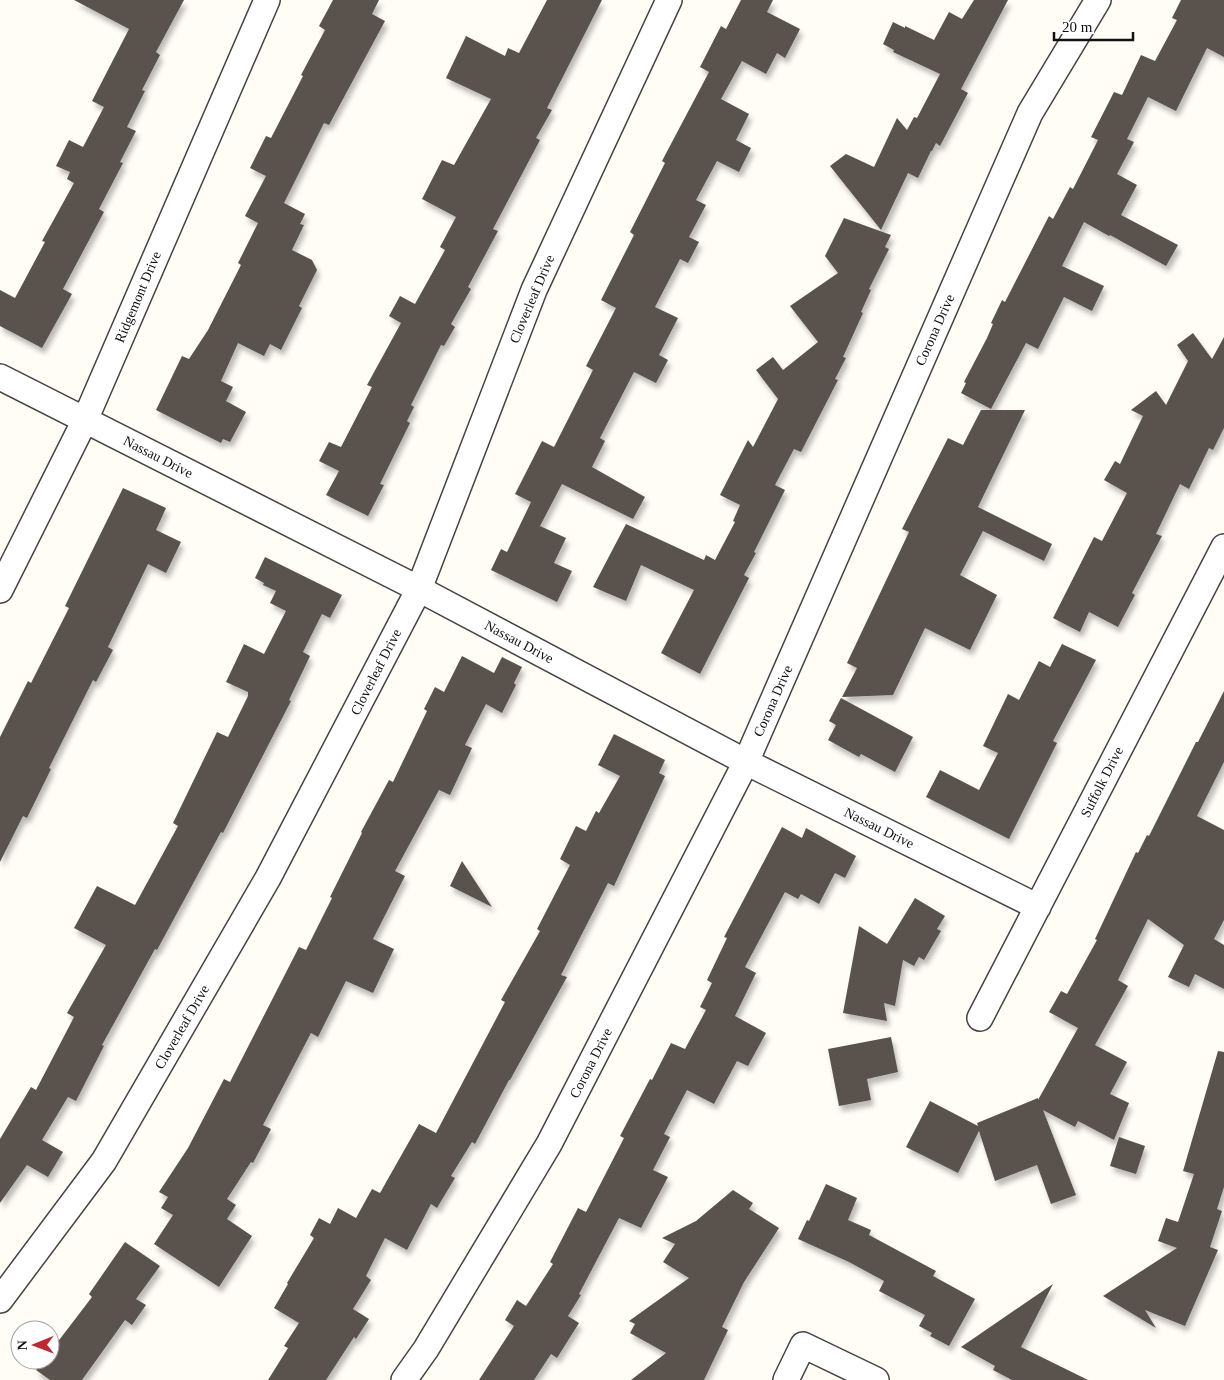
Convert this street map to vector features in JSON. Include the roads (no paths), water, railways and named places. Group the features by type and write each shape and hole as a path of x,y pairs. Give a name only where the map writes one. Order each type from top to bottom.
{"street":[{"name":"Ridgemont Drive","path":"0,590 85,420 267,0"},
{"name":"Cloverleaf Drive","path":"0,1300 104,1161 268,878 419,589 534,290 669,0"},
{"name":"Corona Drive","path":"404,1380 426,1349 549,1144 746,762 1030,113 1098,0"},
{"name":"Nassau Drive","path":"0,377 419,589 746,762 1038,907"},
{"name":"Suffolk Drive","path":"980,1018 1224,547"},
{"path":"786,1380 803,1345 876,1380"}]}
